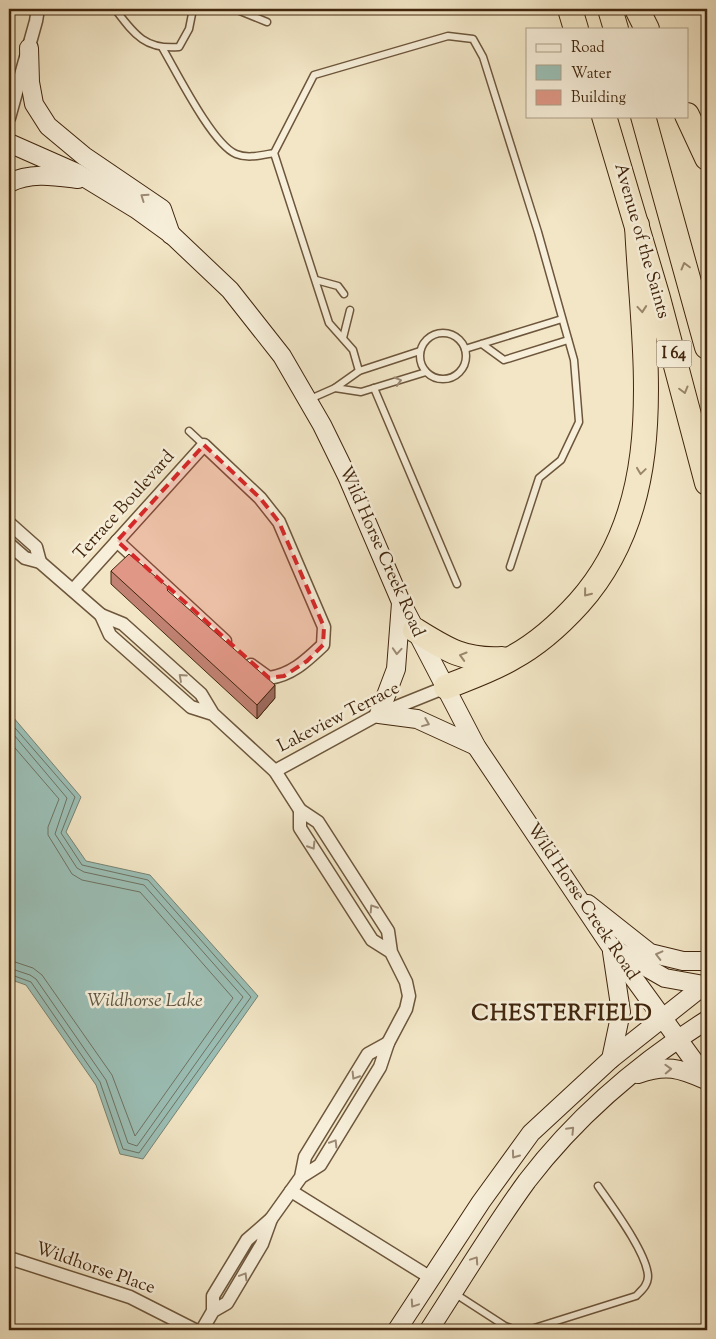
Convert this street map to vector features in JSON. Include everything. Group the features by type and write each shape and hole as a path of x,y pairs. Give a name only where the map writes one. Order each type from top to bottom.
{"highway":[{"path":"570,9 576,28"},
{"path":"610,9 616,28"},
{"path":"638,9 647,28"},
{"path":"688,117 707,158"},
{"name":"Avenue of the Saints","path":"605,118 637,225 707,483"},
{"name":"Avenue of the Saints","path":"644,118 707,346"},
{"path":"446,687 512,659 553,629 588,593 615,554 634,505 641,473 646,382 637,225"},
{"path":"415,630 453,653 470,658 512,659"}],"main road":[{"path":"29,48 30,82 34,104 48,126 84,156 162,210 172,235"},
{"name":"Wild Horse Creek Road","path":"9,143 91,181 136,209 172,235 230,290 257,322 282,356 309,400 347,476 401,602 476,746 611,947 707,1080"},
{"path":"9,183 19,178 45,175 91,181"},
{"path":"401,602 396,669 379,714 417,719 476,746"},
{"path":"575,893 650,953 683,961 707,962"},
{"path":"611,947 665,978 706,984"},
{"path":"611,947 621,1012 611,1059"},
{"path":"397,1330 481,1202 526,1140 611,1059 706,984"},
{"path":"429,1330 528,1181 570,1131 628,1078 677,1039 707,1020"},
{"path":"628,1078 649,1070 671,1067 684,1070 707,1080"},
{"path":"431,1278 453,1292"}],"street":[{"path":"9,118 38,9"},
{"path":"117,541 237,653 268,678 284,676 307,661 323,644 324,627 279,522 260,498 204,445"},
{"name":"Terrace Boulevard","path":"72,590 204,445"},
{"path":"9,523 36,547 40,562"},
{"path":"9,544 25,558 40,562 101,615 123,624 201,694 213,714 275,771 300,810 318,822 388,931 391,952 406,982 409,996 406,1009 388,1043 380,1067 320,1165 301,1178 271,1219 262,1244 228,1303 213,1311 202,1330"},
{"name":"Lakeview Terrace","path":"275,771 379,714 446,687"},
{"path":"300,810 300,828 356,916 372,940 391,952"},
{"path":"291,1191 431,1278"},
{"name":"Wildhorse Place","path":"9,1258 130,1297 195,1330"}],"lane":[{"path":"115,9 138,38 163,49 179,47 189,29 193,9"},
{"path":"236,9 267,22"},
{"path":"359,371 353,350 329,323 274,153 314,75 448,36 472,39 486,66 538,232 574,360 579,422 561,460 539,478 510,567"},
{"path":"163,49 219,143 242,156 274,153"},
{"path":"316,280 338,286 344,294"},
{"path":"343,338 350,310"},
{"path":"465,349 562,319"},
{"path":"442,332 456,337 465,349 464,364 455,376 440,379 426,372 422,366 420,351 428,338 442,332"},
{"path":"482,344 504,360 568,340"},
{"path":"309,400 335,388 359,371 420,351"},
{"path":"335,388 361,392 426,372"},
{"path":"374,388 457,584"},
{"path":"189,431 204,445"},
{"path":"528,1330 636,1296 645,1287 648,1275 638,1248 598,1186"},
{"path":"453,1292 506,1326 516,1330"}],"highlighted area":[{"path":"204,445 260,498 279,522 324,627 323,645 307,661 284,676 269,678 117,541"}],"water":[{"name":"Wildhorse Lake","path":"9,716 13,717 81,797 66,832 86,861 150,875 258,996 143,1159 120,1154 96,1085 26,985 9,979"}],"building":[{"path":"129,554 275,685 257,705 111,571"}],"district":[{"name":"CHESTERFIELD","path":"562,1015"}]}
